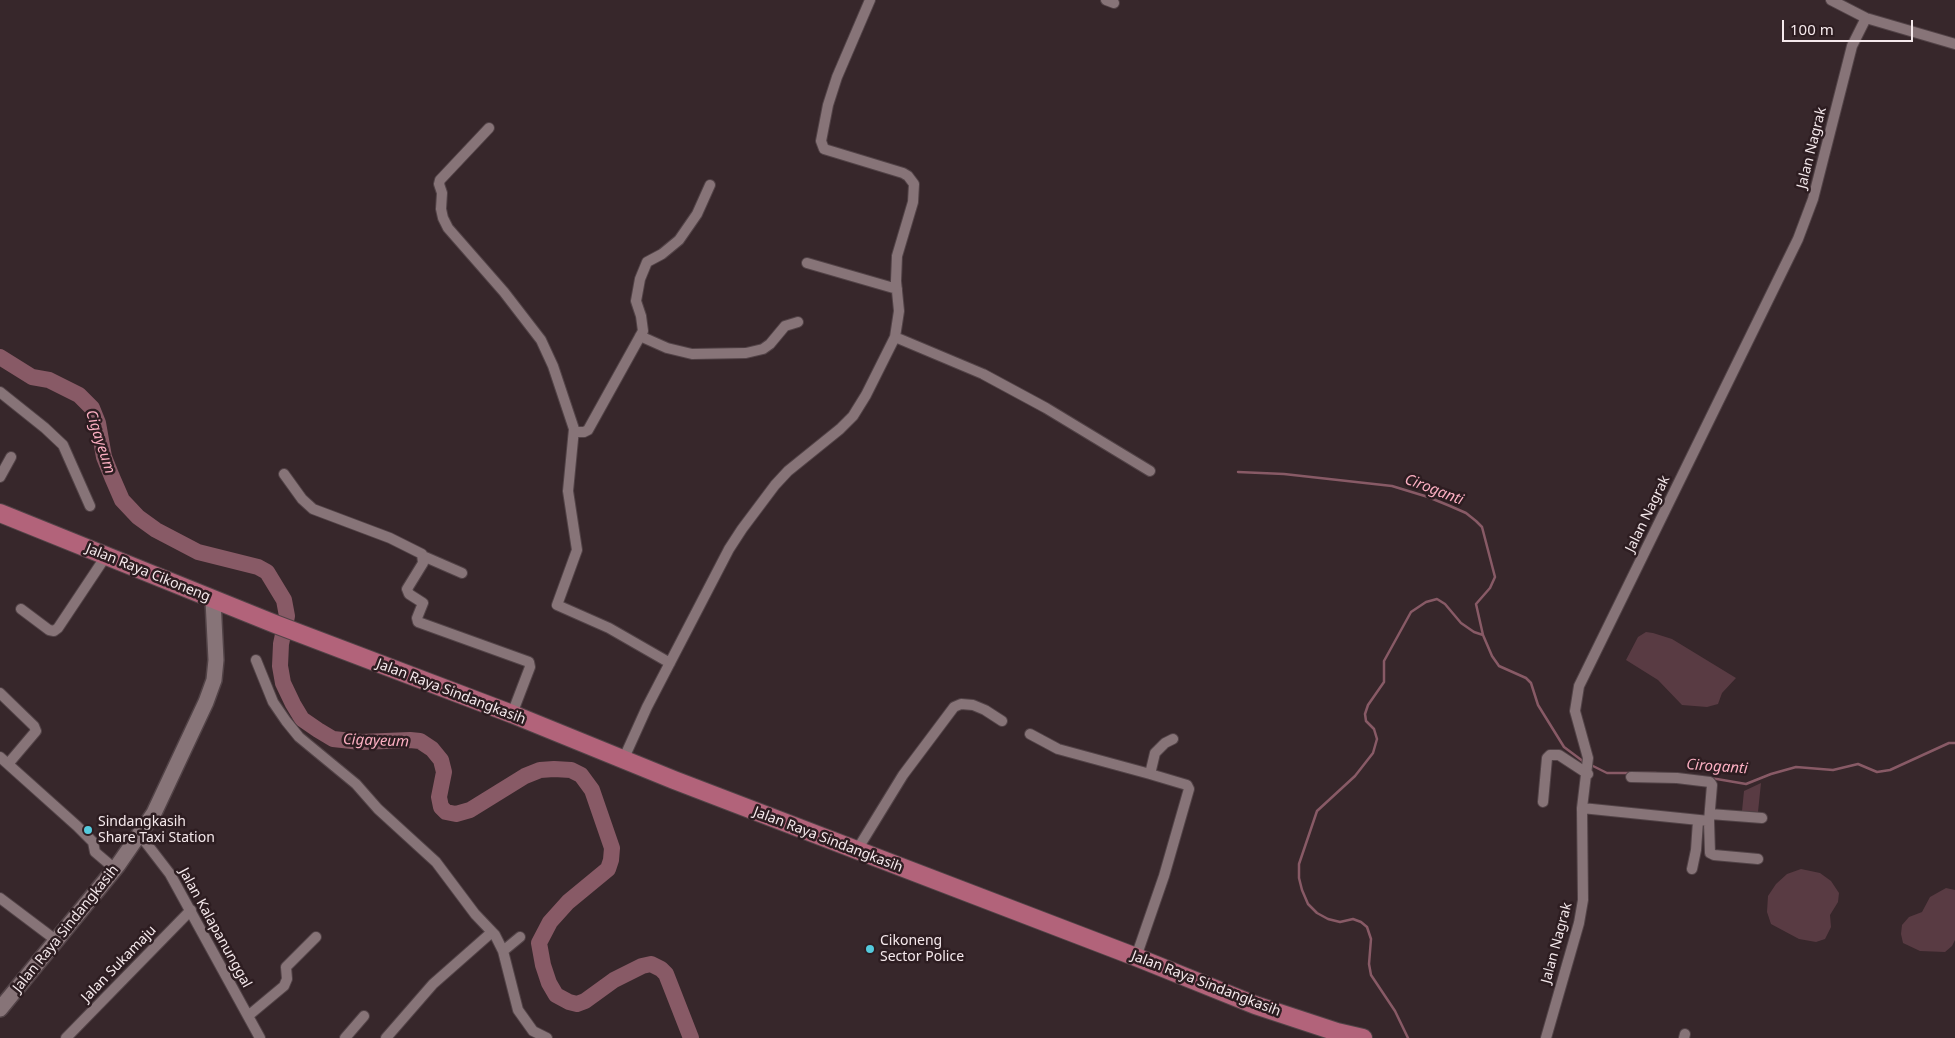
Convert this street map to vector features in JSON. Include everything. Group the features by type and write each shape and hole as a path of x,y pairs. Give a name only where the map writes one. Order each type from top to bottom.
{"highway":[{"name":"Jalan Raya Cikoneng","path":"0,513 296,632"},
{"name":"Jalan Raya Sindangkasih","path":"296,632 512,714 624,758 674,780 1136,957 1255,1005 1337,1032 1363,1038"}],"main road":[{"name":"Jalan Raya Sindangkasih","path":"0,1009 115,869 140,836 154,813 211,690 216,660 213,600"}],"street":[{"path":"624,758 647,707 729,550 742,529 788,471 840,429 853,416 866,395 895,337 899,311 897,256 915,195 912,180 903,173 829,152 822,147 820,141 828,105 837,77 870,0"},
{"path":"1831,0 1866,18 1955,44"},
{"name":"Jalan Nagrak","path":"1546,1038 1582,908 1582,808 1588,774 1588,757 1575,711 1579,686 1798,239 1813,199 1852,46 1866,18"},
{"path":"489,128 440,180 439,184 442,192 441,206 443,218 448,228 504,292 541,340 553,366 575,432 568,491 577,550 557,605 609,628 670,663"},
{"path":"575,432 588,430 644,328 636,301 640,279 647,262 662,254 680,240 697,214 710,185"},
{"path":"807,263 897,289"},
{"path":"640,336 668,348 692,354 746,353 763,349 770,344 785,326 798,322"},
{"path":"895,337 954,361 1046,408 1150,471"},
{"path":"0,392 46,428 63,445 90,506"},
{"path":"0,477 11,457"},
{"path":"284,474 302,499 313,509 390,538 423,556 462,573"},
{"path":"21,609 49,630 54,631 58,628 106,556"},
{"path":"423,556 422,563 407,589 409,594 423,603 417,621 530,663 512,714"},
{"path":"256,660 274,702 286,721 299,736 356,784 378,809 436,862 452,881 474,914 498,939 503,951 518,1010 533,1031 547,1038"},
{"path":"0,693 34,726 36,731 3,761 71,820 93,842 95,852 115,869"},
{"path":"857,850 903,775 954,707 961,704 973,705 986,710 1002,721"},
{"path":"1030,734 1058,749 1187,785 1189,789 1164,876 1136,957"},
{"path":"1150,774 1156,753 1165,743 1173,739"},
{"path":"1543,802 1547,758 1550,755 1559,755 1588,774"},
{"path":"1631,777 1707,781 1712,785 1709,850"},
{"path":"1582,808 1698,820 1710,818 1762,818"},
{"path":"1692,869 1696,850 1698,820"},
{"name":"Jalan Kalapanunggal","path":"140,836 170,874 260,1038"},
{"path":"1696,850 1709,850 1714,855 1758,860"},
{"path":"0,898 57,941"},
{"name":"Jalan Sukamaju","path":"66,1038 191,910"},
{"path":"386,1038 433,984 492,932"},
{"path":"248,1016 284,986 286,983 286,967 316,937"},
{"path":"503,951 520,937"},
{"path":"345,1038 364,1016"}],"shaded area":[{"path":"1646,632 1672,639 1736,678 1722,693 1718,704 1707,707 1682,705 1658,680 1626,660 1638,637"},
{"path":"1761,783 1758,812 1742,811 1744,791"},
{"path":"1801,869 1820,873 1831,881 1839,893 1838,902 1830,915 1831,927 1825,939 1816,942 1799,939 1771,924 1767,912 1768,896 1776,884 1787,874"},
{"path":"1946,888 1955,890 1955,940 1952,946 1945,952 1920,951 1903,943 1902,925 1909,917 1922,912 1930,897"}],"waterway":[{"name":"Cigayeum","path":"0,357 32,377 49,380 79,395 92,408 98,423 104,457 112,477 122,500 138,517 156,530 198,552 258,567 267,572 284,600 287,616 281,644 280,666 283,683 302,719 333,739 361,742 420,741 432,749 441,760 444,772 439,797 441,807 446,812 456,814 470,810 525,776 540,770 571,770 581,775 592,790 612,848 611,860 608,869 568,902 550,922 539,943 549,983 556,995 577,1004 585,1001 614,980 642,966 651,964 666,974 691,1038"},
{"name":"Ciroganti","path":"1238,472 1284,474 1392,486 1450,506 1466,513 1476,521 1482,527 1495,577 1490,588 1476,604 1483,635 1492,656 1499,666 1526,678 1531,683 1538,705 1564,747 1584,762"},
{"path":"1408,1038 1395,1011 1371,975 1369,964 1371,939 1367,927 1353,919 1340,922 1328,919 1317,913 1308,904 1302,890 1299,878 1299,864 1317,811 1355,776 1373,753 1377,739 1374,729 1366,721 1365,714 1368,705 1384,682 1384,661 1411,612 1426,602 1437,599 1445,604 1461,623 1474,632 1483,635"},
{"name":"Ciroganti","path":"1711,778 1746,784 1796,767 1833,770 1858,764 1877,772 1890,770 1949,743 1955,743"},
{"name":"Ciroganti","path":"1591,765 1607,773 1656,773"}],"place":[{"name":"Sindangkasih Share Taxi Station","path":"88,830"},
{"name":"Cikoneng Sector Police","path":"870,949"}]}
